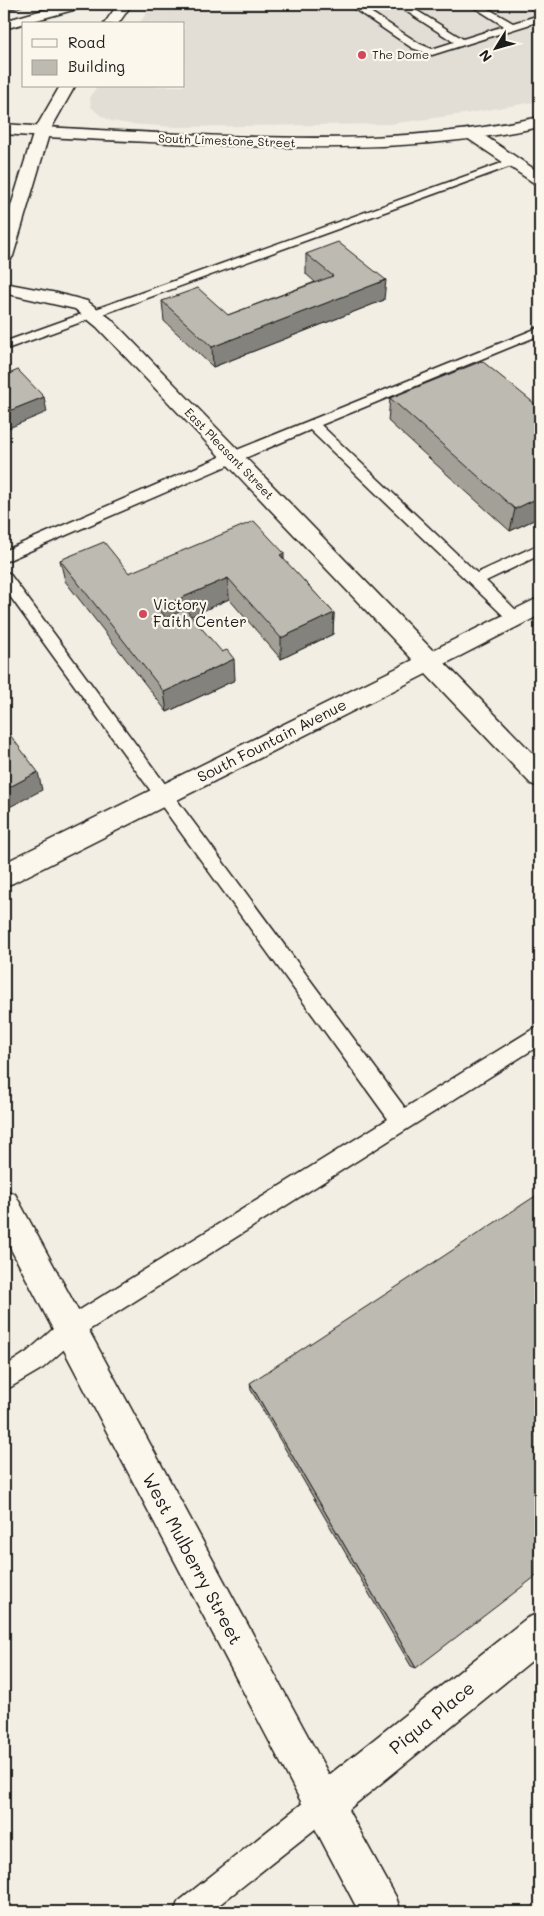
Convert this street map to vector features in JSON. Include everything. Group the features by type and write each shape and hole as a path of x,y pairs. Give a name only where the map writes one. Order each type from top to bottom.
{"street":[{"path":"4,25 79,4"},
{"path":"112,22 125,4"},
{"path":"4,256 42,131 67,88"},
{"name":"South Limestone Street","path":"4,129 300,144 411,141 473,135 540,122"},
{"path":"473,135 540,180"},
{"name":"East Pleasant Street","path":"4,288 81,305 104,323 540,777"},
{"name":"South Fountain Avenue","path":"4,875 540,605"},
{"name":"West Mulberry Street","path":"4,1205 381,1912"},
{"name":"Piqua Place","path":"324,1804 540,1631"}],"lane":[{"path":"352,4 422,49 432,52 540,18"},
{"path":"400,4 462,43"},
{"path":"474,4 512,27"},
{"path":"529,4 540,10"},
{"path":"4,346 513,162"},
{"path":"4,557 232,457 540,331"},
{"path":"312,424 515,618"},
{"path":"475,580 540,549"},
{"path":"4,577 403,1122"},
{"path":"4,1380 36,1360 70,1329 540,1036"},
{"path":"188,1912 324,1804"}],"shaded area":[{"name":"The Dome","path":"153,4 540,4 540,101 389,124 175,127 111,121 91,107 90,97 96,88 185,88 185,22 140,22"}],"building":[{"path":"338,242 386,280 212,347 162,301 198,288 228,315 333,276 306,254"},
{"path":"482,361 540,408 540,497 515,509 390,398"},
{"path":"18,370 44,397 4,413 4,376"},
{"name":"Victory Faith Center","path":"254,521 284,553 280,555 334,613 281,638 228,578 158,608 166,618 185,609 222,652 227,650 234,659 164,692 60,560 104,542 129,573"},
{"path":"4,727 38,772 4,790"},
{"path":"540,1193 540,1573 416,1668 250,1383"}],"place":[{"name":"The Dome","path":"362,55"},
{"name":"Victory Faith Center","path":"143,614"}]}
